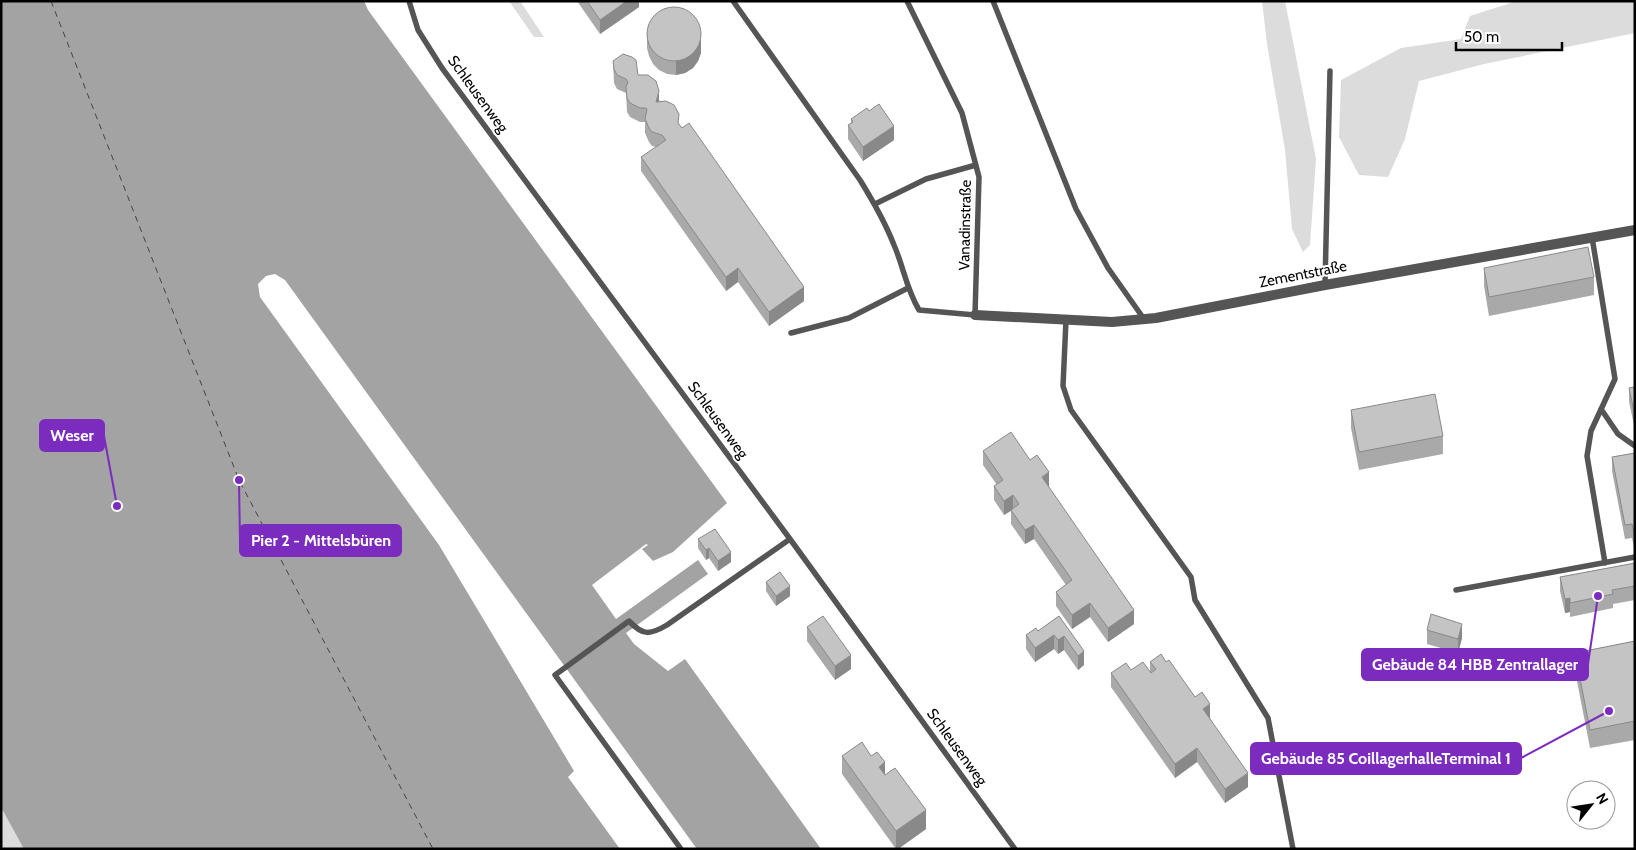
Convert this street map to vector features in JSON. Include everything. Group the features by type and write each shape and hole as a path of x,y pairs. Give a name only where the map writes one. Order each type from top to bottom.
{"street":[{"name":"Zementstraße","path":"975,315 1112,322 1156,318 1325,285 1635,230"}],"lane":[{"name":"Schleusenweg","path":"409,1 418,30 442,68 790,538 1015,849"},
{"path":"733,1 875,204 895,247 908,288 919,310 975,315"},
{"name":"Vanadinstraße","path":"907,1 962,113 980,177 975,315"},
{"path":"993,1 1076,209 1108,268 1144,319"},
{"path":"1325,285 1330,71"},
{"path":"875,204 926,179 976,165"},
{"path":"1592,237 1615,379 1591,431 1587,456 1606,563"},
{"path":"791,333 849,318 908,288"},
{"path":"1066,320 1063,386 1071,410 1191,577 1195,600 1268,718 1293,849"},
{"path":"1601,410 1618,434 1635,446"},
{"path":"681,849 555,675 629,620 643,632 653,633 660,629 790,538"},
{"path":"1456,590 1635,557"}],"shaded area":[{"path":"1,1 364,1 368,10 727,503 673,552 653,561 642,549 648,545 646,544 592,585 616,619 698,560 708,574 626,633 634,644 668,671 685,659 821,849 697,849 285,280 275,274 266,276 258,284 260,297 439,545 574,771 568,777 620,849 24,849 1,807"},
{"path":"509,1 520,1 544,37 534,37"},
{"path":"1262,1 1285,1 1316,159 1310,245 1303,252 1292,229 1285,150 1267,44"},
{"path":"1517,1 1635,1 1635,33 1484,64 1419,81 1405,139 1388,177 1359,175 1339,137 1341,80 1401,48 1461,39 1470,16"},
{"path":"1,799 28,849 1,849"}],"building":[{"path":"587,1 627,1 600,20"},
{"path":"674,7 684,9 693,15 699,24 701,34 699,44 693,53 684,59 674,61 664,59 655,53 649,44 647,34 649,24 655,15 664,9"},
{"path":"623,54 636,60 638,75 648,75 656,81 659,91 656,102 666,101 674,105 679,114 678,123 682,128 689,123 804,287 769,312 738,268 726,277 641,157 666,140 662,135 652,132 649,128 645,119 647,109 630,103 627,98 626,87 628,82 617,75 613,61"},
{"path":"879,104 894,126 863,147 848,125 853,122 851,119 867,108 869,111"},
{"path":"1588,247 1594,277 1489,297 1484,268"},
{"path":"1635,387 1635,411 1634,411 1629,388"},
{"path":"1435,394 1443,436 1359,452 1351,410"},
{"path":"1011,432 1030,460 1037,455 1049,472 1042,477 1134,610 1108,628 1090,603 1072,615 1056,592 1072,580 1034,525 1025,530 1011,510 1019,504 1013,495 1004,501 994,486 1003,480 983,451"},
{"path":"1635,453 1635,538 1632,524 1625,525 1612,457"},
{"path":"715,529 731,552 718,561 709,548 706,550 698,539"},
{"path":"1635,563 1635,586 1612,590 1613,594 1570,603 1570,598 1565,599 1560,577"},
{"path":"780,572 790,586 776,596 766,582"},
{"path":"1431,614 1462,624 1458,639 1427,630"},
{"path":"823,616 851,655 835,666 807,627"},
{"path":"1059,616 1084,651 1078,656 1064,636 1058,640 1054,635 1035,648 1026,635 1036,628 1038,631"},
{"path":"1635,641 1635,721 1590,730 1575,653"},
{"path":"1161,654 1166,662 1169,660 1195,697 1202,692 1210,704 1203,709 1248,773 1225,789 1197,748 1175,764 1111,673 1126,663 1131,670 1143,662 1151,673 1156,669 1150,662"},
{"path":"862,742 871,756 877,752 885,762 879,767 885,775 895,768 926,810 896,831 842,756"}],"ferry route":[{"path":"51,1 239,480 433,849"}],"place":[{"name":"Pier 2 - Mittelsbüren","path":"239,480"},
{"name":"Weser","path":"117,506"},
{"name":"Gebäude 84 HBB Zentrallager","path":"1598,596"},
{"name":"Gebäude 85 CoillagerhalleTerminal 1","path":"1609,711"}]}
